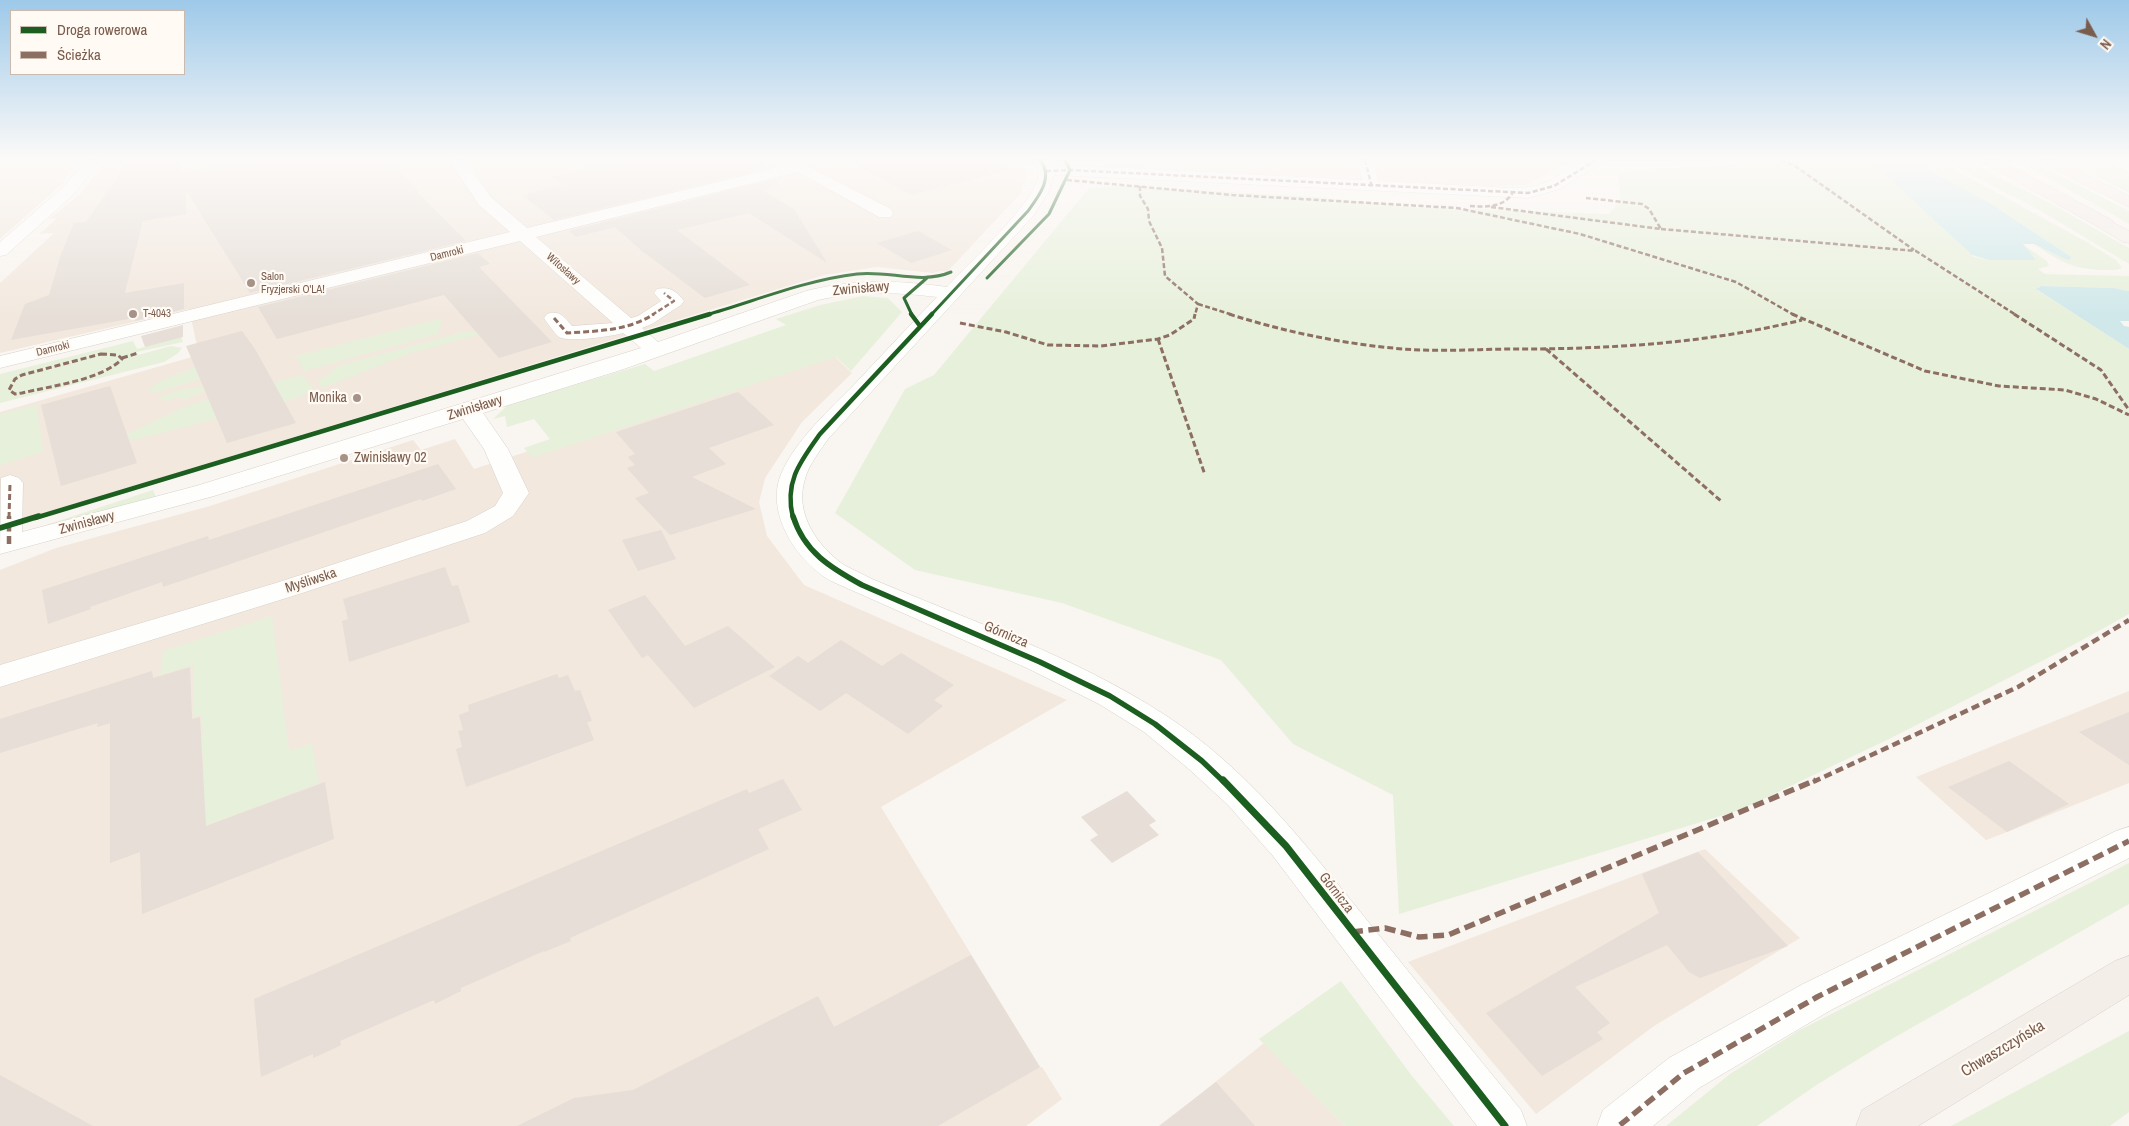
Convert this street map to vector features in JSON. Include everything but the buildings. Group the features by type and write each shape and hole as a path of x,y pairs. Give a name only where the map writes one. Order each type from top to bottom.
{"highway":[{"path":"2085,213 2106,224"}],"main road":[{"path":"2106,224 2129,238"},
{"name":"Chwaszczyńska","path":"1878,1126 1954,1078 2129,974"}],"street":[{"path":"2,248 43,213"},
{"name":"Witosławy","path":"499,213 654,350"},
{"name":"Damroki","path":"0,362 612,213"},
{"name":"Górnicza","path":"1027,213 820,434 798,466 791,481 789,498 791,514 807,543 818,557 836,572 1040,662 1110,696 1155,724 1202,761 1240,796 1286,846 1505,1126"},
{"name":"Zwinisławy","path":"4,545 205,492 468,410 832,290 860,286 890,286 950,293"},
{"path":"554,318 567,333 611,330 645,320 674,301 664,293"},
{"name":"Myśliwska","path":"0,676 286,589 476,527 504,511 516,493 507,467 484,428 468,410"},
{"path":"4,545 10,483"},
{"path":"1620,1126 1684,1073 1817,997 2129,841"}],"shaded area":[{"path":"0,213 30,213 0,239"},
{"path":"57,213 1003,213 947,272 933,273 877,267 824,275 36,516 0,524 0,412 199,355 189,309 0,353 0,283 54,233 39,234 57,218 49,219"},
{"path":"830,352 852,373 802,422 765,478 759,502 767,536 804,585 1067,700 881,807 1040,1067 1042,1067 1062,1099 1026,1126 0,1126 0,570 56,548 210,506 413,440 421,450 455,439 474,469"},
{"path":"2129,691 2129,783 1986,840 1916,777"},
{"path":"1705,849 1800,938 1654,1026 1536,1114 1408,962"},
{"path":"1264,1043 1345,1126 1159,1126 1194,1099"}],"green space":[{"path":"1069,213 1927,213 1974,257 1989,260 2036,260 2022,244 2047,261 2049,266 2038,269 2045,274 2129,276 2129,291 2114,288 2041,286 2037,290 2129,349 2129,614 2075,644 1889,739 1740,810 1399,914 1393,795 1293,744 1221,660 1062,603 915,570 835,513 905,389 934,375"},
{"path":"2005,213 2033,213 2116,260 2122,268 2103,270 2074,266 2034,244 2067,260 2070,256"},
{"path":"2044,213 2067,213 2129,248 2129,264"},
{"path":"2109,213 2129,213 2129,224"},
{"path":"863,296 888,298 902,312 851,371 836,357 532,458 524,448 550,439 534,419 507,427 505,416 493,419 508,405 645,364 654,371 786,325 776,319 820,305"},
{"path":"443,318 438,334 304,371 296,356"},
{"path":"466,331 485,333 412,353 322,388 318,382 338,366"},
{"path":"181,337 183,342 137,352 138,355 171,346 182,348 177,354 164,362 0,403 0,374 133,341 137,349"},
{"path":"198,366 202,379 153,393 148,389 165,379"},
{"path":"303,375 314,390 294,399 137,439 117,439 188,405"},
{"path":"208,386 210,389 183,400 181,397 163,401 159,397 179,390"},
{"path":"37,405 43,452 0,465 0,414"},
{"path":"153,490 158,501 31,530"},
{"path":"272,616 289,751 312,743 319,783 200,828 196,778 204,775 204,754 196,755 195,738 203,735 201,715 194,717 193,665 160,675 163,651"},
{"path":"2129,863 2129,904 1883,1044 1818,1084 1757,1126 1666,1126 1730,1074 1798,1031"},
{"path":"1341,981 1412,1076 1454,1126 1345,1126 1259,1039"},
{"path":"2129,1031 2129,1112 2110,1126 1951,1126"}],"water":[{"path":"1926,213 2004,213 2070,256 2071,259 2067,260 2034,244 2023,244 2036,260 1989,260 1972,255"},
{"path":"2041,286 2114,288 2129,291 2129,321 2120,321 2124,326 2129,327 2129,349 2036,289"}],"marked path":[{"path":"960,323 1006,332 1048,345 1101,346 1158,339 1170,335 1194,319 1198,304 1165,276 1162,248 1149,221 1148,213"},
{"path":"1479,213 1580,234 1736,282 1802,320 1925,371 1999,386 2065,390 2096,399 2129,415"},
{"path":"1534,213 1661,229 1651,213"},
{"path":"1861,213 1914,250"},
{"path":"1661,229 1916,251 2101,370 2129,410"},
{"path":"554,318 567,333 611,330 645,320 674,301 664,293"},
{"path":"1198,304 1272,328 1353,343 1405,349 1590,349 1725,337 1802,320"},
{"path":"1158,339 1205,475"},
{"path":"1546,349 1721,501"},
{"path":"122,358 138,353"},
{"path":"101,354 118,355 122,359 116,365 106,370 76,380 22,393 15,394 9,390 15,379 22,375 101,354"},
{"path":"9,544 10,483"},
{"path":"1352,932 1385,928 1419,937 1448,935 1492,918 1810,783 2018,687 2129,620"},
{"path":"1620,1125 1684,1073 1817,997 2129,841"}],"cycle path":[{"path":"1027,213 820,434 804,456 792,480 789,493 793,519 799,531 815,554 838,573 1040,662 1110,696 1155,724 1202,761 1240,796 1286,846 1505,1126"},
{"path":"987,278 1050,213"},
{"path":"0,528 807,285 863,273 923,278 951,272"},
{"path":"920,326 911,314 904,298 928,277"}],"place":[{"name":"Salon Fryzjerski O'LA!","path":"251,283"},
{"name":"T-4043","path":"133,314"},
{"name":"Monika","path":"357,398"},
{"name":"Zwinisławy 02","path":"344,458"}]}
